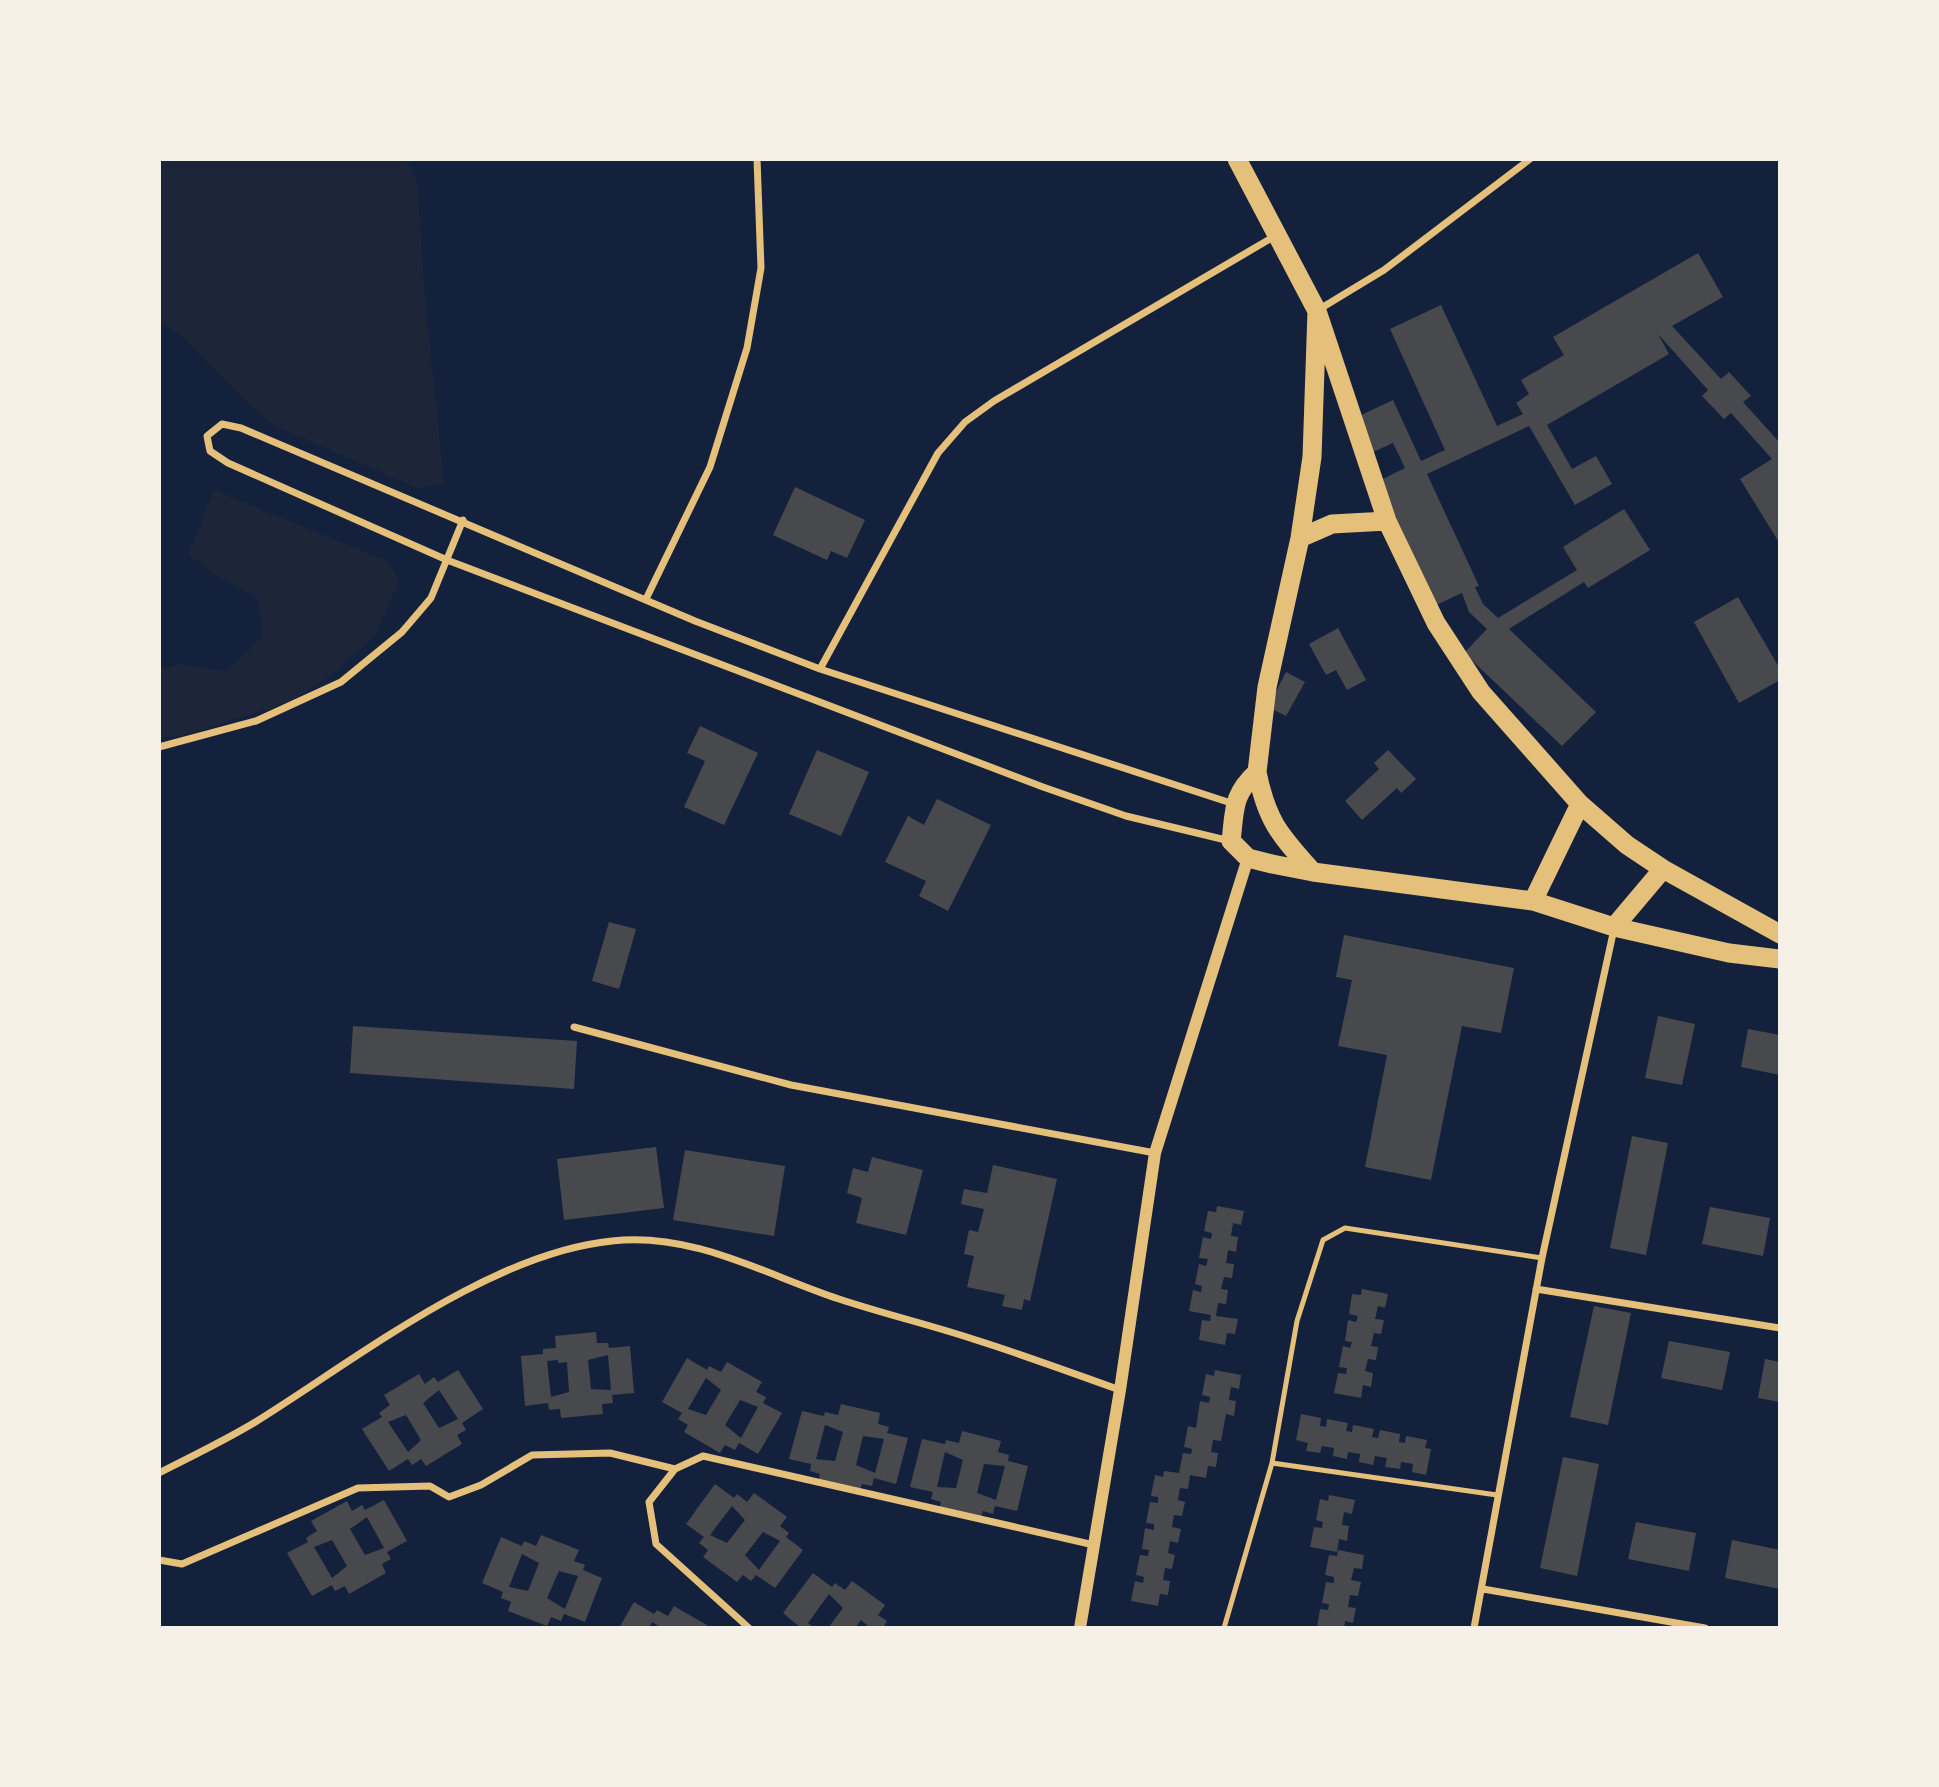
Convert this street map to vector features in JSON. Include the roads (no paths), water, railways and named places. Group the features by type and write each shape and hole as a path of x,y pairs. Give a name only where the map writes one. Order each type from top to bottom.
{"highway":[{"path":"1237,159 1275,236 1317,311 1387,521 1436,623 1480,692 1580,804 1627,845 1662,869 1780,934"},
{"path":"1313,872 1277,832 1267,814 1257,772 1268,687 1300,538 1312,457 1317,311"},
{"path":"1300,538 1332,524 1387,521"},
{"path":"1257,772 1241,787 1234,804 1231,841 1248,858 1313,872 1533,901 1614,927 1730,953 1780,959"},
{"path":"1533,901 1580,804"},
{"path":"1614,927 1662,869"}],"street":[{"path":"646,600 710,467 747,348 761,268 757,159"},
{"path":"1317,311 1384,270 1530,159"},
{"path":"820,669 920,483 938,453 965,422 994,401 1275,236"},
{"path":"1231,841 1126,816 1043,787 447,560 228,463 210,451 207,436 222,424 241,428 646,600 820,669 1234,804"},
{"path":"159,747 256,721 341,681 402,632 430,597 463,520"},
{"path":"1080,1628 1121,1390 1155,1153 1248,858"},
{"path":"1474,1628 1542,1258 1614,927"},
{"path":"574,1027 791,1085 1155,1153"},
{"path":"159,1473 254,1423 444,1302 511,1270 556,1253 612,1241 657,1240 720,1253 838,1299 977,1340 1121,1390"},
{"path":"1536,1289 1780,1328"},
{"path":"159,1560 182,1564 358,1489 430,1486 449,1497 481,1485 532,1454 610,1453 675,1469"},
{"path":"748,1628 656,1544 649,1502 675,1469 703,1457 1094,1545"},
{"path":"1483,1589 1705,1628"}],"lane":[{"path":"1224,1628 1272,1463 1297,1321 1324,1240 1345,1228 1542,1258"},
{"path":"1272,1463 1497,1495"}]}
